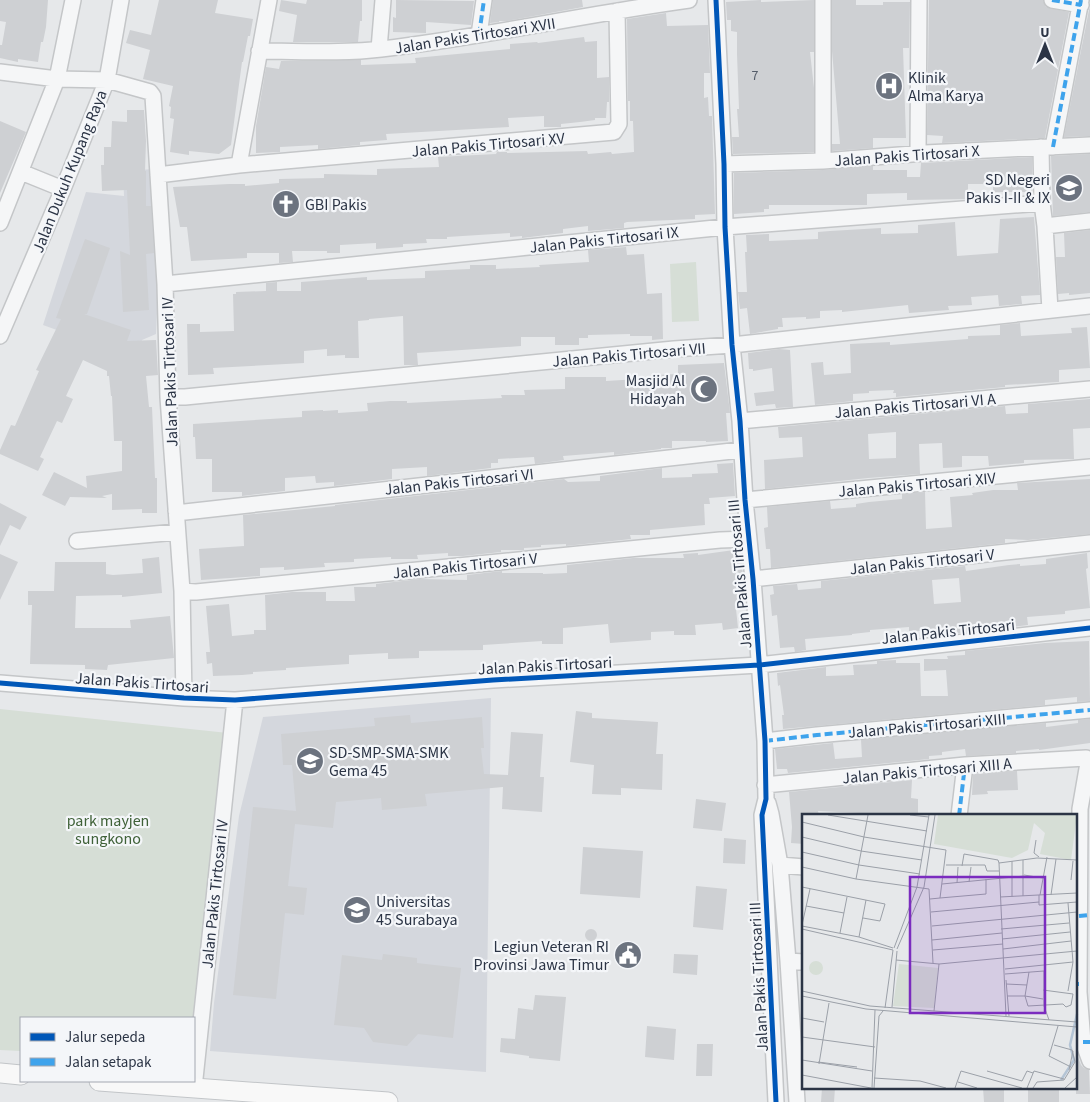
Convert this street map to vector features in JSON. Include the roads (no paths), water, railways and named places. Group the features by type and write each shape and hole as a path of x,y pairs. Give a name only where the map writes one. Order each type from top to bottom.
{"main road":[{"path":"0,1073 20,1075"},
{"path":"111,1082 388,1102"}],"street":[{"path":"0,223 57,79 73,0"},
{"name":"Jalan Dukuh Kupang Raya","path":"0,336 107,80 121,0"},
{"path":"158,175 239,165 269,0"},
{"path":"379,50 382,0"},
{"path":"479,35 484,0"},
{"name":"Jalan Pakis Tirtosari XVII","path":"259,51 379,50 689,0"},
{"name":"Jalan Pakis Tirtosari III","path":"716,0 725,227 732,345 740,421 744,500 753,579 765,741 766,792 762,815 776,1101"},
{"path":"823,0 823,161"},
{"path":"918,154 919,0"},
{"path":"1050,310 1042,203 1047,147 1081,3 1052,0"},
{"name":"Jalan Pakis Tirtosari XV","path":"239,165 614,132 619,124 617,11"},
{"path":"0,72 57,79 107,80"},
{"name":"Jalan Pakis Tirtosari IV","path":"107,80 152,94 166,284 168,397 182,591 184,698"},
{"name":"Jalan Pakis Tirtosari X","path":"724,164 823,161 1090,145"},
{"path":"20,172 63,189"},
{"name":"Jalan Pakis Tirtosari IX","path":"166,284 725,227 1042,203"},
{"path":"1045,226 1090,221"},
{"name":"Jalan Pakis Tirtosari VII","path":"168,397 185,397 674,349 732,345 1090,306"},
{"name":"Jalan Pakis Tirtosari VI A","path":"740,421 1090,389"},
{"name":"Jalan Pakis Tirtosari VI","path":"176,511 195,511 741,450"},
{"name":"Jalan Pakis Tirtosari XIV","path":"744,500 1090,467"},
{"path":"77,541 177,532"},
{"name":"Jalan Pakis Tirtosari V","path":"182,591 206,591 710,541 748,539"},
{"name":"Jalan Pakis Tirtosari V","path":"753,579 1090,544"},
{"name":"Jalan Pakis Tirtosari","path":"0,683 184,698 235,700 493,680 759,665 1090,628"},
{"name":"Jalan Pakis Tirtosari IV","path":"195,1017 235,700"},
{"name":"Jalan Pakis Tirtosari XIII","path":"765,741 1090,710"},
{"name":"Jalan Pakis Tirtosari XIII A","path":"766,792 965,766 1086,758 1088,760 1080,810 1085,916"},
{"path":"959,814 965,766"},
{"name":"Jalan Pakis Tirtosari III","path":"766,792 780,865 797,1101"},
{"path":"780,865 802,867"},
{"path":"1085,916 1078,984 1083,1042 1090,1061"},
{"path":"788,961 802,962"},
{"name":"Jalan Pakis Tirtosari IV","path":"186,1088 187,1082"},
{"path":"776,1101 797,1101"}],"place":[{"name":"Klinik Alma Karya","path":"889,86"},
{"name":"SD Negeri Pakis I-II & IX","path":"1069,188"},
{"name":"GBI Pakis","path":"286,204"},
{"name":"Masjid Al Hidayah","path":"704,389"},
{"name":"SD-SMP-SMA-SMK Gema 45","path":"310,761"},
{"name":"Universitas 45 Surabaya","path":"357,910"},
{"name":"Legiun Veteran RI Provinsi Jawa Timur","path":"628,955"}],"park label":[{"name":"park mayjen sungkono","path":"108,829"}]}
